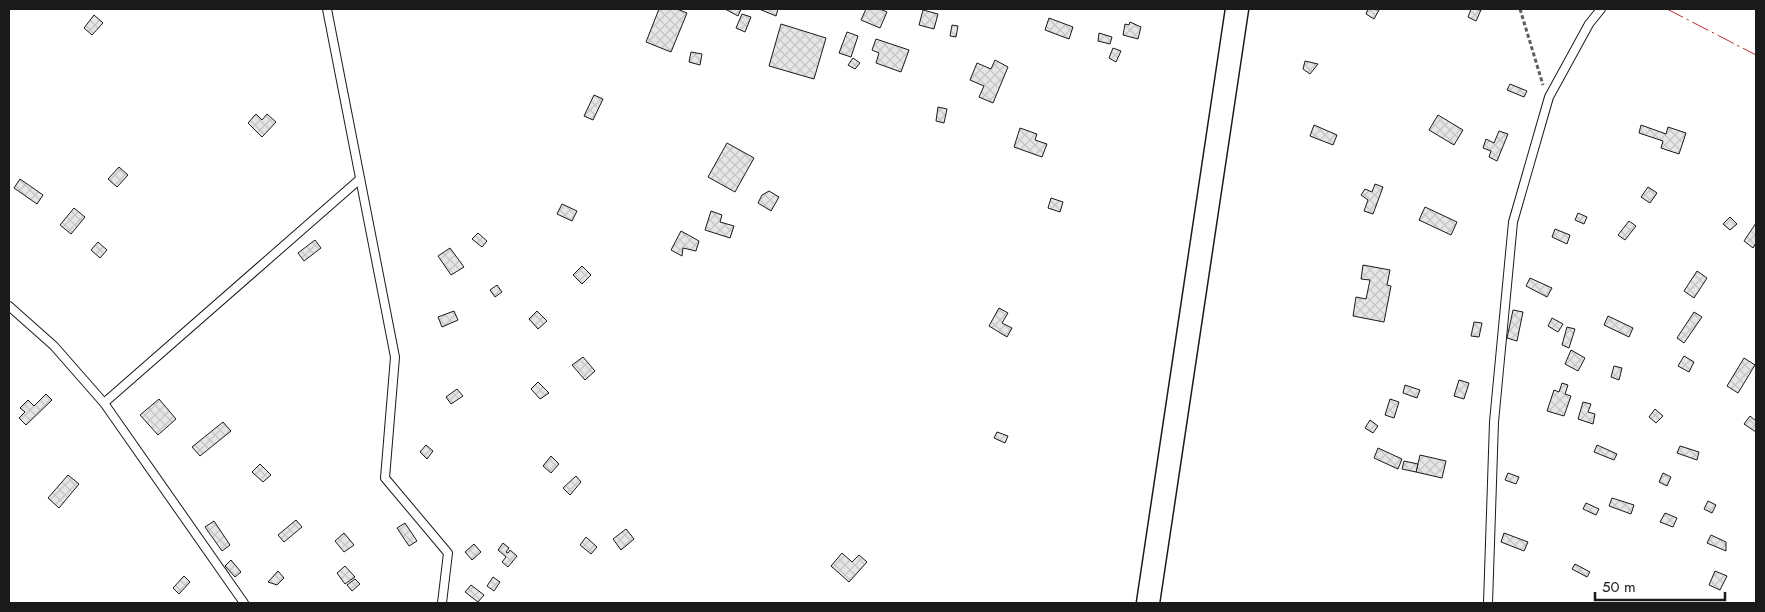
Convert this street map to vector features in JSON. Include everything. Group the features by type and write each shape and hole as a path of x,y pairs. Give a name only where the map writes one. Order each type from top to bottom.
{"main road":[{"path":"1148,603 1237,9"}],"lane":[{"path":"327,9 395,357 385,478 448,554 442,603"},
{"path":"1488,603 1494,422 1513,222 1548,102 1589,24 1602,9"},
{"path":"104,403 360,179"},
{"path":"9,306 54,346 104,403 244,603"}],"path":[{"path":"1520,9 1548,102"}],"building":[{"path":"659,9 677,9 687,13 671,52 646,42"},
{"path":"725,9 741,9 738,16"},
{"path":"759,9 778,9 776,16"},
{"path":"866,9 880,9 887,12 880,28 861,20"},
{"path":"1368,9 1379,10 1374,19 1366,14"},
{"path":"1471,9 1481,10 1476,21 1468,17"},
{"path":"923,10 938,14 934,29 919,25"},
{"path":"742,14 751,17 745,32 736,28"},
{"path":"94,15 103,23 92,35 84,28"},
{"path":"1049,18 1073,27 1069,39 1045,30"},
{"path":"1130,22 1141,27 1138,39 1123,35 1125,24 1129,25"},
{"path":"781,24 826,38 814,79 769,66"},
{"path":"952,25 958,26 956,37 950,36"},
{"path":"847,32 858,36 851,57 839,53"},
{"path":"1099,33 1112,37 1110,44 1098,41"},
{"path":"876,39 909,50 901,72 876,63 879,53 872,50"},
{"path":"1113,48 1121,51 1116,62 1109,58"},
{"path":"691,52 702,54 700,65 689,62"},
{"path":"853,58 860,63 855,69 848,65"},
{"path":"995,60 1008,67 993,103 979,97 984,86 970,80 977,63 991,69"},
{"path":"1305,61 1318,64 1310,74 1303,69"},
{"path":"1510,84 1527,91 1524,97 1507,90"},
{"path":"594,95 603,99 593,120 584,116"},
{"path":"938,107 947,109 944,123 936,121"},
{"path":"256,114 262,120 267,114 276,122 262,137 248,123"},
{"path":"1438,115 1463,130 1454,145 1429,130"},
{"path":"1314,125 1337,135 1333,145 1310,136"},
{"path":"1641,125 1666,134 1668,127 1686,133 1679,154 1661,148 1663,141 1639,133"},
{"path":"1020,128 1037,134 1035,140 1047,144 1042,157 1014,147"},
{"path":"1499,131 1508,134 1497,161 1489,157 1491,151 1483,148 1486,139 1494,143"},
{"path":"727,143 754,158 735,192 708,177"},
{"path":"119,167 128,175 117,187 108,179"},
{"path":"20,179 43,195 37,204 14,188"},
{"path":"1375,184 1383,187 1373,214 1364,211 1368,200 1361,195 1365,189 1372,192"},
{"path":"1648,187 1657,193 1650,203 1641,197"},
{"path":"769,191 779,197 771,211 758,203 762,195"},
{"path":"1051,198 1063,202 1060,212 1048,208"},
{"path":"562,204 577,211 572,221 557,214"},
{"path":"1425,207 1457,222 1451,235 1419,220"},
{"path":"74,208 85,217 71,234 60,225"},
{"path":"711,211 722,215 720,222 734,226 730,238 705,230"},
{"path":"1578,213 1587,217 1584,224 1575,220"},
{"path":"1730,217 1737,224 1730,230 1723,224"},
{"path":"1629,221 1636,226 1625,240 1618,235"},
{"path":"1756,223 1756,243 1753,248 1744,241"},
{"path":"1555,229 1570,235 1567,244 1552,237"},
{"path":"681,231 699,241 696,251 683,248 682,256 671,250"},
{"path":"478,233 487,241 482,247 472,239"},
{"path":"315,240 321,248 304,261 298,253"},
{"path":"98,242 107,250 100,258 91,250"},
{"path":"450,248 464,267 451,275 438,256"},
{"path":"1363,265 1390,270 1387,285 1391,286 1384,322 1353,316 1356,297 1366,299 1370,280 1361,279"},
{"path":"582,266 591,275 582,284 573,275"},
{"path":"1697,271 1707,278 1694,298 1684,291"},
{"path":"1530,278 1552,288 1547,297 1526,286"},
{"path":"497,285 502,292 495,297 490,290"},
{"path":"999,308 1008,313 1002,323 1012,328 1007,337 989,326"},
{"path":"1513,310 1523,312 1517,341 1507,338"},
{"path":"454,311 458,320 442,327 438,317"},
{"path":"537,311 547,321 538,329 529,319"},
{"path":"1694,312 1702,317 1684,343 1677,338"},
{"path":"1608,316 1633,328 1629,337 1604,325"},
{"path":"1552,318 1563,324 1558,332 1548,326"},
{"path":"1474,322 1482,323 1479,337 1471,336"},
{"path":"1567,327 1575,329 1569,348 1562,345"},
{"path":"1571,350 1585,358 1578,371 1565,364"},
{"path":"1684,356 1694,362 1689,372 1678,366"},
{"path":"583,357 595,371 585,380 572,365"},
{"path":"1744,358 1755,365 1738,393 1727,386"},
{"path":"1614,366 1622,368 1619,380 1611,377"},
{"path":"1459,380 1469,383 1464,399 1454,396"},
{"path":"538,382 549,393 540,399 531,389"},
{"path":"1562,383 1568,385 1565,394 1571,396 1564,416 1547,411 1554,390 1559,392"},
{"path":"1405,385 1420,390 1417,398 1403,393"},
{"path":"457,389 463,396 451,404 446,397"},
{"path":"46,394 52,400 26,425 19,418 25,412 20,408 28,400 34,406"},
{"path":"159,399 176,419 158,435 140,415"},
{"path":"1390,399 1399,402 1394,418 1385,415"},
{"path":"1583,402 1591,404 1588,412 1595,414 1593,424 1578,419"},
{"path":"1655,409 1663,416 1656,423 1649,417"},
{"path":"1750,416 1756,421 1756,432 1744,424"},
{"path":"1370,420 1378,426 1373,433 1365,428"},
{"path":"223,422 231,431 200,456 192,447"},
{"path":"997,432 1008,436 1005,443 994,438"},
{"path":"426,445 433,451 427,459 420,452"},
{"path":"1597,445 1617,454 1614,460 1594,452"},
{"path":"1680,446 1699,452 1697,460 1677,453"},
{"path":"1378,448 1402,459 1398,469 1374,458"},
{"path":"1420,455 1446,461 1442,478 1416,472"},
{"path":"551,456 559,464 551,473 543,466"},
{"path":"1404,461 1418,464 1416,472 1402,469"},
{"path":"260,464 271,475 263,482 252,472"},
{"path":"1508,473 1519,477 1516,484 1505,480"},
{"path":"1663,473 1671,477 1667,486 1659,482"},
{"path":"68,475 79,484 59,508 48,498"},
{"path":"576,476 581,482 570,495 563,488"},
{"path":"1612,498 1634,505 1631,514 1609,506"},
{"path":"1708,501 1716,505 1712,513 1704,509"},
{"path":"1586,503 1599,509 1596,515 1583,509"},
{"path":"1665,513 1677,518 1673,527 1660,522"},
{"path":"296,520 302,527 284,542 278,535"},
{"path":"214,521 230,545 222,551 205,527"},
{"path":"405,523 417,541 409,546 397,528"},
{"path":"626,529 634,539 621,550 613,539"},
{"path":"344,533 354,545 344,552 335,541"},
{"path":"1504,533 1528,542 1524,551 1501,542"},
{"path":"1711,535 1726,542 1726,551 1707,543"},
{"path":"586,537 597,547 591,554 580,545"},
{"path":"503,543 509,548 506,552 508,553 510,550 517,556 508,567 502,562 506,557 498,550"},
{"path":"474,544 481,552 472,560 465,552"},
{"path":"842,553 852,562 859,555 867,562 849,582 831,566"},
{"path":"231,560 241,572 235,577 225,566"},
{"path":"1575,564 1590,572 1587,577 1572,569"},
{"path":"345,566 355,577 345,584 337,573"},
{"path":"278,571 284,578 277,585 268,582"},
{"path":"1715,571 1727,576 1720,590 1709,585"},
{"path":"184,576 190,582 179,594 173,588"},
{"path":"493,577 500,582 494,591 487,586"},
{"path":"355,579 360,584 352,591 347,585"},
{"path":"471,585 484,595 478,602 465,592"}],"power":[{"path":"1667,9 1756,55"}]}
